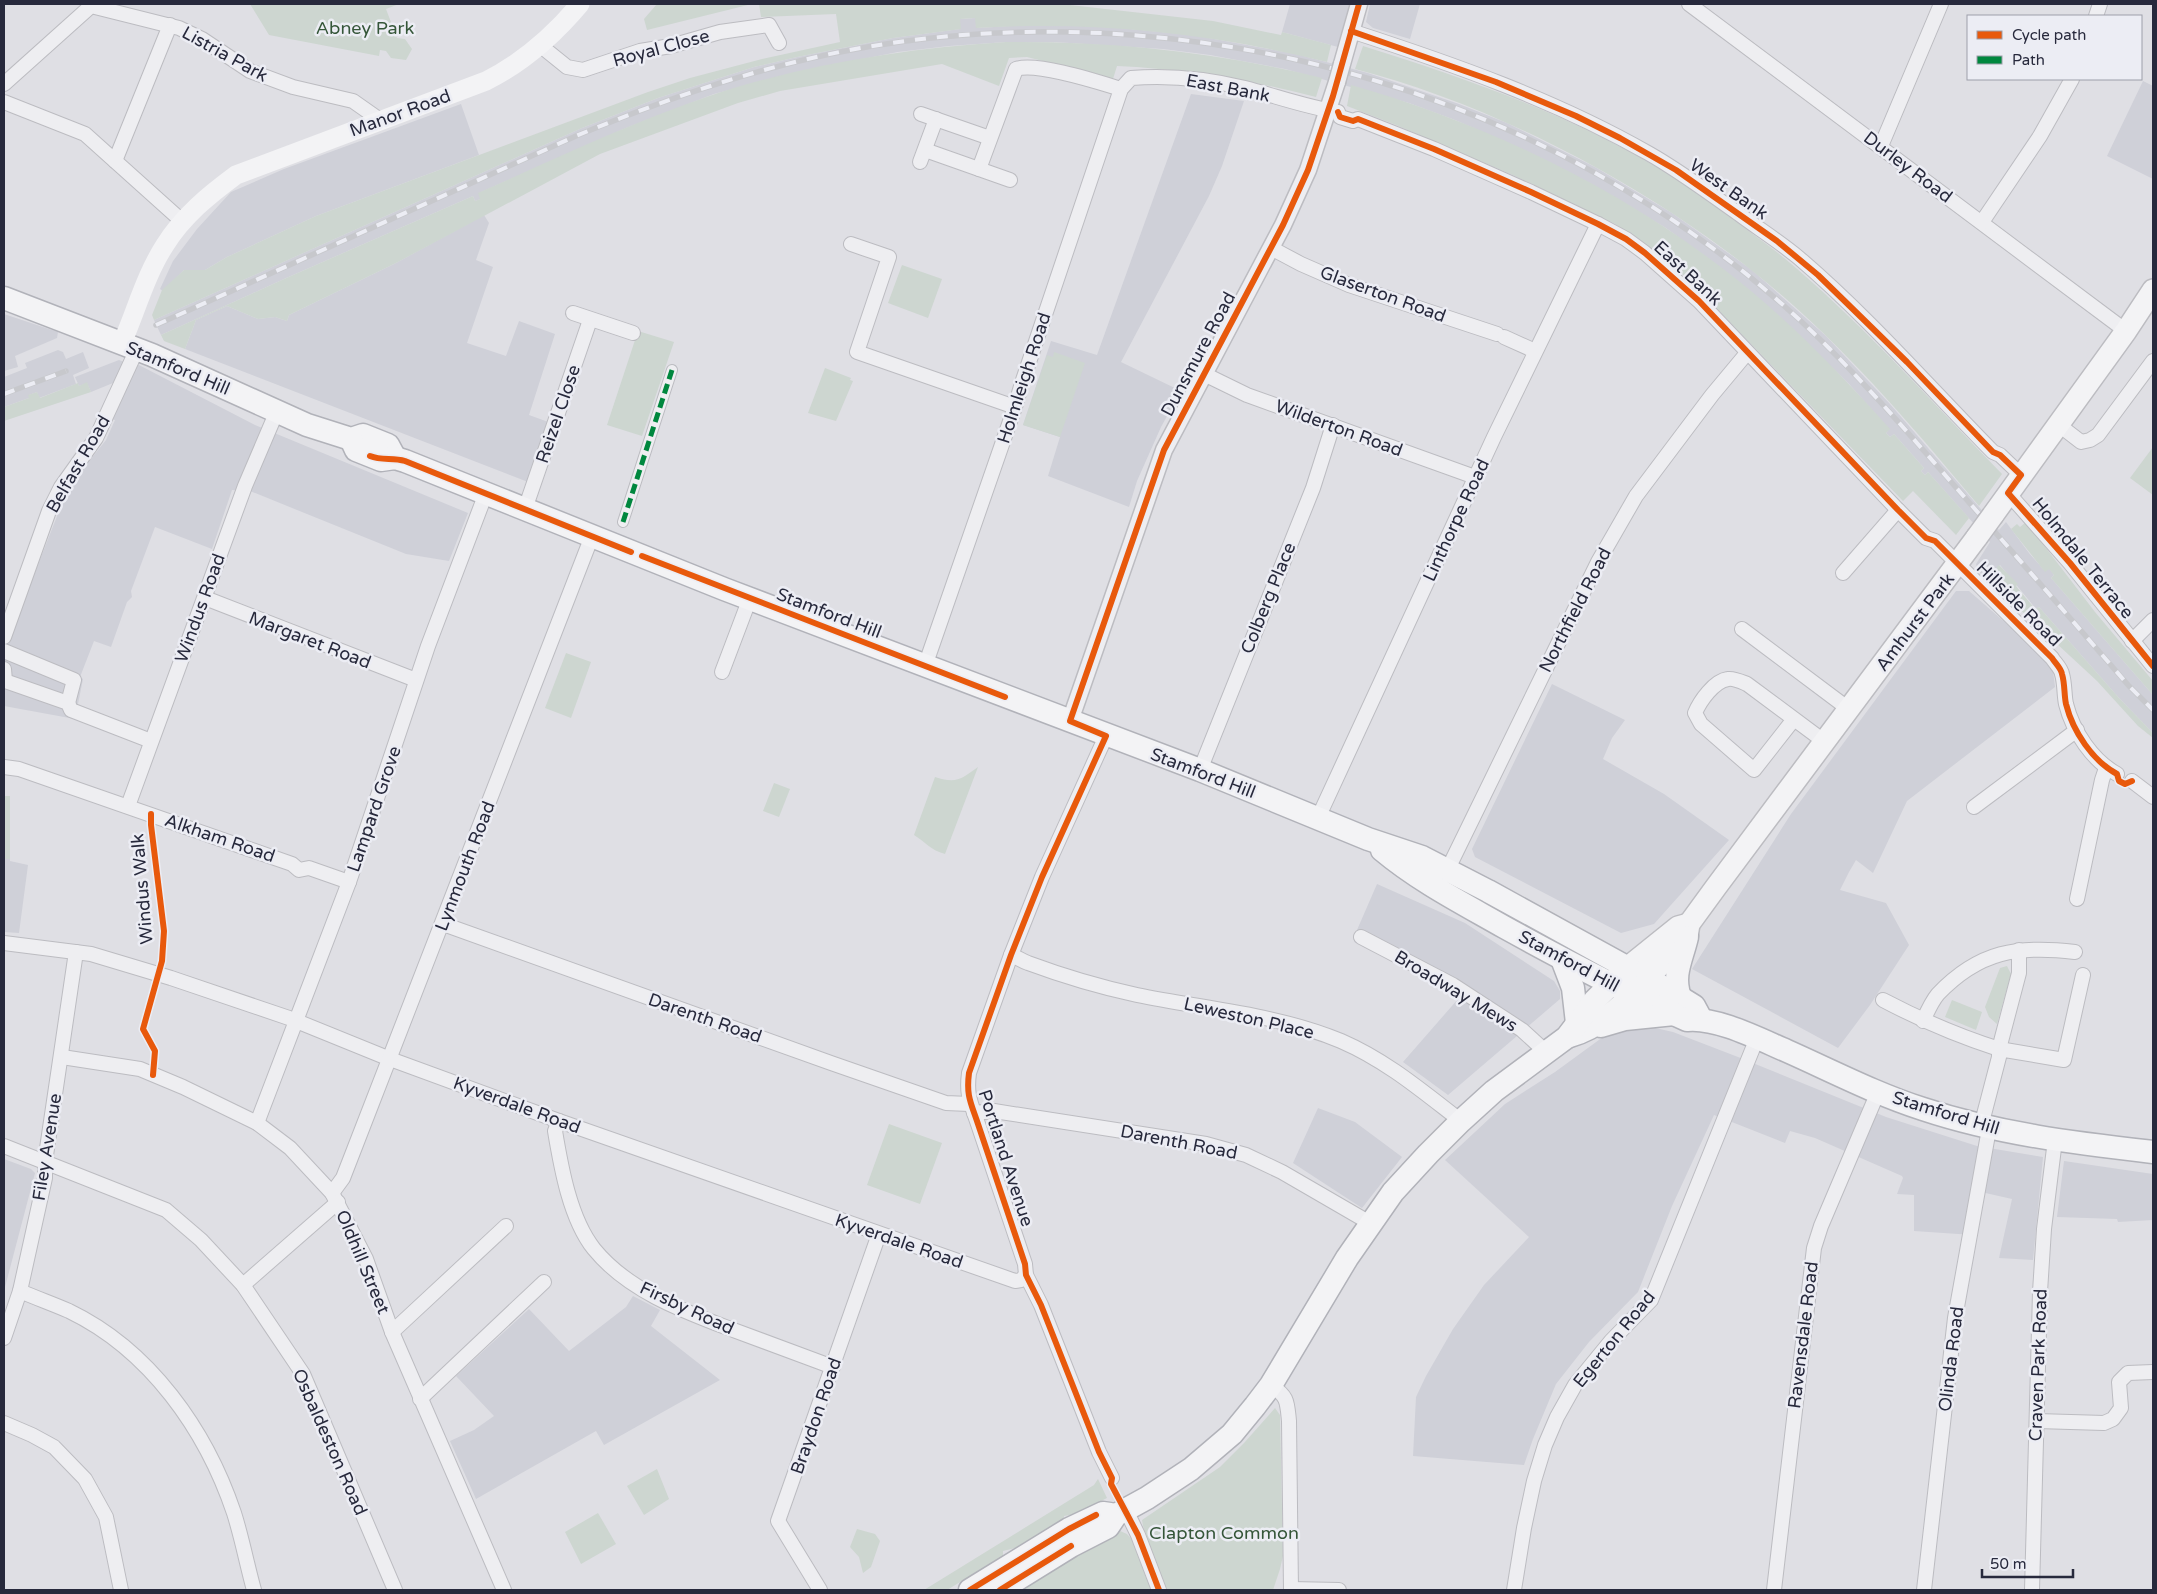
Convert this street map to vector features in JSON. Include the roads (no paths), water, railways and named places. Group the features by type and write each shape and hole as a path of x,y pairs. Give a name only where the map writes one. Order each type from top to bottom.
{"highway":[{"name":"Stamford Hill","path":"4,298 130,346 307,425 352,439 363,435 388,445 395,458 925,666 1200,770 1368,839 1406,868 1508,902 1627,968 1640,987"},
{"name":"Stamford Hill","path":"1443,879 1496,922 1611,985 1640,987 1677,1006 1687,1020 1700,1019 1756,1038 1878,1092 1985,1128 2055,1140 2153,1152"},
{"path":"1496,922 1508,902"},
{"path":"1576,1030 1677,1006 1676,980 1678,965 1684,951 1688,931"},
{"path":"1562,959 1573,988 1576,1030"},
{"path":"1576,1030 1595,1000 1627,968"},
{"path":"1000,1590 1071,1546 1108,1527 1121,1513 1166,1486 1212,1452 1244,1420 1270,1385 1347,1258 1393,1192 1461,1121 1494,1091 1576,1030 1621,1006 1640,987"},
{"path":"970,1590 1069,1529 1103,1513 1121,1513"}],"main road":[{"name":"Manor Road","path":"130,346 152,270 165,244 182,222 204,199 236,175 486,81 510,69 541,46 580,4"},
{"name":"Amhurst Park","path":"1640,987 1688,931 2059,425 2153,290"},
{"name":"Amhurst Park","path":"1627,968 1678,927 1688,931"}],"street":[{"name":"Dunsmure Road","path":"1070,721 1164,450 1271,248 1308,170 1333,111 1337,82 1359,4"},
{"name":"Durley Road","path":"1689,4 2126,331"},
{"path":"1881,146 1941,4"},
{"name":"Listria Park","path":"4,84 92,6 170,25 202,39 240,65 270,80 353,101 380,120"},
{"path":"115,161 170,25"},
{"name":"Royal Close","path":"541,46 567,67 582,70 640,51 671,46 720,32 744,28 769,25 779,44"},
{"name":"West Bank","path":"1351,31 1496,82 1611,134 1676,170 1777,241 1811,269 1907,362 1993,452 2000,455 2021,475"},
{"path":"979,169 1016,69 1025,68 1076,75 1121,89"},
{"name":"East Bank","path":"1121,89 1131,78 1156,76 1243,88 1315,109 1333,111 1340,117 1353,122 1358,119 1465,162 1626,239 1661,266 1699,301 1898,510 1926,538 1934,541 1958,564"},
{"path":"1982,222 2040,136 2071,80"},
{"name":"Holmleigh Road","path":"925,666 1015,407 1121,89"},
{"path":"4,102 85,134 182,222"},
{"path":"921,114 990,138"},
{"path":"936,119 922,156 979,169 1010,180"},
{"name":"Linthorpe Road","path":"1318,818 1535,350 1598,224"},
{"path":"851,244 892,258 857,352 1015,407"},
{"name":"Glaserton Road","path":"1271,248 1301,264 1349,285 1500,336 1535,350"},
{"path":"573,313 633,333"},
{"name":"Reizel Close","path":"525,509 590,320"},
{"name":"Belfast Road","path":"4,637 49,511 61,487 96,438 130,346"},
{"name":"Northfield Road","path":"1443,879 1578,603 1636,496 1712,395 1747,353"},
{"path":"2059,425 2081,442 2090,440 2098,435 2153,362"},
{"path":"623,522 672,370"},
{"name":"Wilderton Road","path":"1204,374 1247,395 1475,478"},
{"name":"Windus Road","path":"128,806 245,486 277,411"},
{"name":"Colberg Place","path":"1200,770 1312,488 1333,425"},
{"name":"Lampard Grove","path":"257,1123 349,882 402,728 416,680 486,493"},
{"name":"Holmdale Terrace","path":"2008,493 2070,563 2153,666"},
{"path":"1843,573 1898,510"},
{"name":"Lynmouth Road","path":"243,1285 335,1197 443,924 592,536"},
{"name":"Hillside Road","path":"1958,564 2052,658 2062,673 2066,704 2076,730 2097,759 2112,771 2102,780 2077,899"},
{"name":"Margaret Road","path":"205,598 416,680"},
{"path":"722,672 750,598"},
{"path":"2132,641 2153,620"},
{"path":"1742,629 1850,710"},
{"path":"4,652 74,680 68,703 71,710 152,741"},
{"path":"4,669 5,681 68,703"},
{"path":"1794,719 1754,770 1701,724 1695,713 1700,701 1718,684 1728,679 1738,680 1747,684 1825,742"},
{"path":"1974,807 2076,730"},
{"name":"Portland Avenue","path":"1106,736 1042,877 1010,955 969,1073 967,1090 1025,1264 1026,1275 1041,1305 1098,1452 1112,1478"},
{"name":"Alkham Road","path":"4,767 19,769 128,806 292,864 298,870 309,868 349,882"},
{"path":"2132,782 2153,797"},
{"name":"Darenth Road","path":"443,924 946,1103 972,1109 1117,1129 1206,1144 1238,1153 1282,1172 1370,1223"},
{"name":"Broadway Mews","path":"1361,937 1453,985 1522,1030 1546,1052"},
{"name":"Kyverdale Road","path":"4,942 90,954 127,963 297,1022 390,1060 558,1121 1004,1278 1015,1281 1021,1280 1026,1275"},
{"path":"1923,1021 1938,995 1967,970 2000,953 2047,948 2074,952"},
{"name":"Olinda Road","path":"1924,1590 1955,1318 1999,1049 2019,973 2019,950"},
{"name":"Filey Avenue","path":"4,1338 20,1291 45,1178 45,1162 76,952"},
{"name":"Leweston Place","path":"1010,955 1028,964 1084,982 1138,995 1276,1021 1341,1042 1405,1076 1461,1121"},
{"path":"1883,1000 1923,1021 1958,1036 1999,1049 2064,1060 2083,975"},
{"name":"Egerton Road","path":"1514,1590 1534,1480 1545,1445 1557,1417 1575,1385 1604,1348 1651,1300 1756,1038"},
{"name":"Oldhill Street","path":"62,1057 140,1069 183,1086 257,1123 290,1148 335,1197 366,1259 392,1332 478,1536 504,1590"},
{"name":"Ravensdale Road","path":"1774,1590 1814,1248 1821,1226 1878,1092"},
{"name":"Firsby Road","path":"558,1121 555,1131 558,1150 573,1210 593,1248 608,1264 647,1293 701,1318 832,1366"},
{"name":"Craven Park Road","path":"2032,1590 2040,1292 2044,1228 2055,1140"},
{"name":"Osbaldeston Road","path":"4,1146 166,1210 201,1240 243,1285 303,1374 395,1590"},
{"path":"392,1332 506,1226"},
{"name":"Braydon Road","path":"820,1590 778,1522 879,1234"},
{"path":"420,1399 544,1282"},
{"path":"20,1291 70,1312 94,1326 128,1349 161,1382 200,1435 219,1474 234,1514 254,1590"},
{"path":"2037,1421 2104,1423 2112,1419 2121,1408 2119,1382 2128,1373 2153,1372"},
{"path":"1270,1385 1283,1394 1287,1400 1289,1422 1291,1590 1339,1590"},
{"path":"4,1423 32,1435 54,1448 85,1479 106,1517 121,1590"},
{"path":"1121,1513 1138,1536 1159,1590"}],"railway":[{"path":"156,325 576,136 656,105 779,66 821,56 906,41 1023,32 1140,36 1257,52 1372,80 1483,119 1589,170 1690,232 1782,304 1844,363 2129,686 2153,710"},
{"path":"4,394 66,371"}],"park label":[{"name":"Abney Park","path":"365,28"},
{"name":"Clapton Common","path":"1224,1533"}]}
